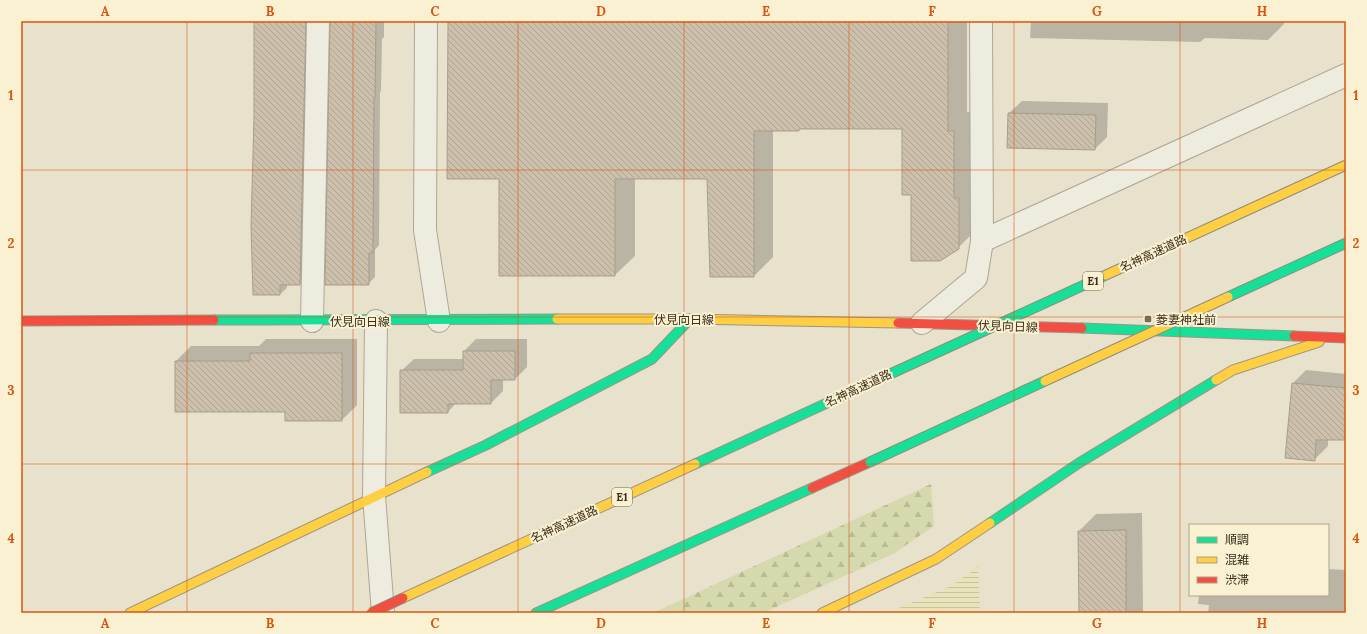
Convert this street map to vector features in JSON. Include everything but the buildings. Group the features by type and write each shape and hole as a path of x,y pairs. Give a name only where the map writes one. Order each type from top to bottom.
{"main road":[{"name":"名神高速道路","path":"371,613 840,396 1346,165"},
{"path":"536,613 870,462 1346,243"},
{"name":"伏見向日線","path":"21,321 439,321 690,319 922,323 1346,338"},
{"path":"130,613 374,496 486,445 652,359 690,319"},
{"path":"822,613 936,560 1079,463 1233,370 1333,337 1346,327"}],"street":[{"path":"312,321 318,21"},
{"path":"426,21 425,230 439,321"},
{"path":"922,323 976,278 982,241 981,21"},
{"path":"982,241 1346,75"},
{"path":"376,321 374,496 383,613"}],"shaded area":[{"path":"978,567 980,613 887,613 951,586"}],"green space":[{"path":"931,484 934,526 893,554 763,613 653,613"}],"traffic: fast":[{"path":"1228,297 1346,243"},
{"path":"840,397 1106,275"},
{"path":"214,320 557,319"},
{"path":"427,472 486,445 652,359 690,319"},
{"path":"1082,328 1294,336"},
{"path":"990,523 1079,463 1216,380"},
{"path":"870,462 1045,381"},
{"path":"695,464 840,397"},
{"path":"536,613 812,488"}],"traffic: slow":[{"path":"1106,275 1346,165"},
{"path":"1045,381 1228,297"},
{"path":"557,319 690,319 898,323"},
{"path":"1216,380 1233,370 1319,342"},
{"path":"403,598 695,464"},
{"path":"130,613 427,472"},
{"path":"822,613 936,559 990,523"}],"traffic: jam":[{"path":"21,321 214,320"},
{"path":"898,323 1082,328"},
{"path":"1294,336 1346,338"},
{"path":"812,488 870,462"},
{"path":"371,613 403,598"}],"place":[{"name":"菱妻神社前","path":"1148,319"}]}
